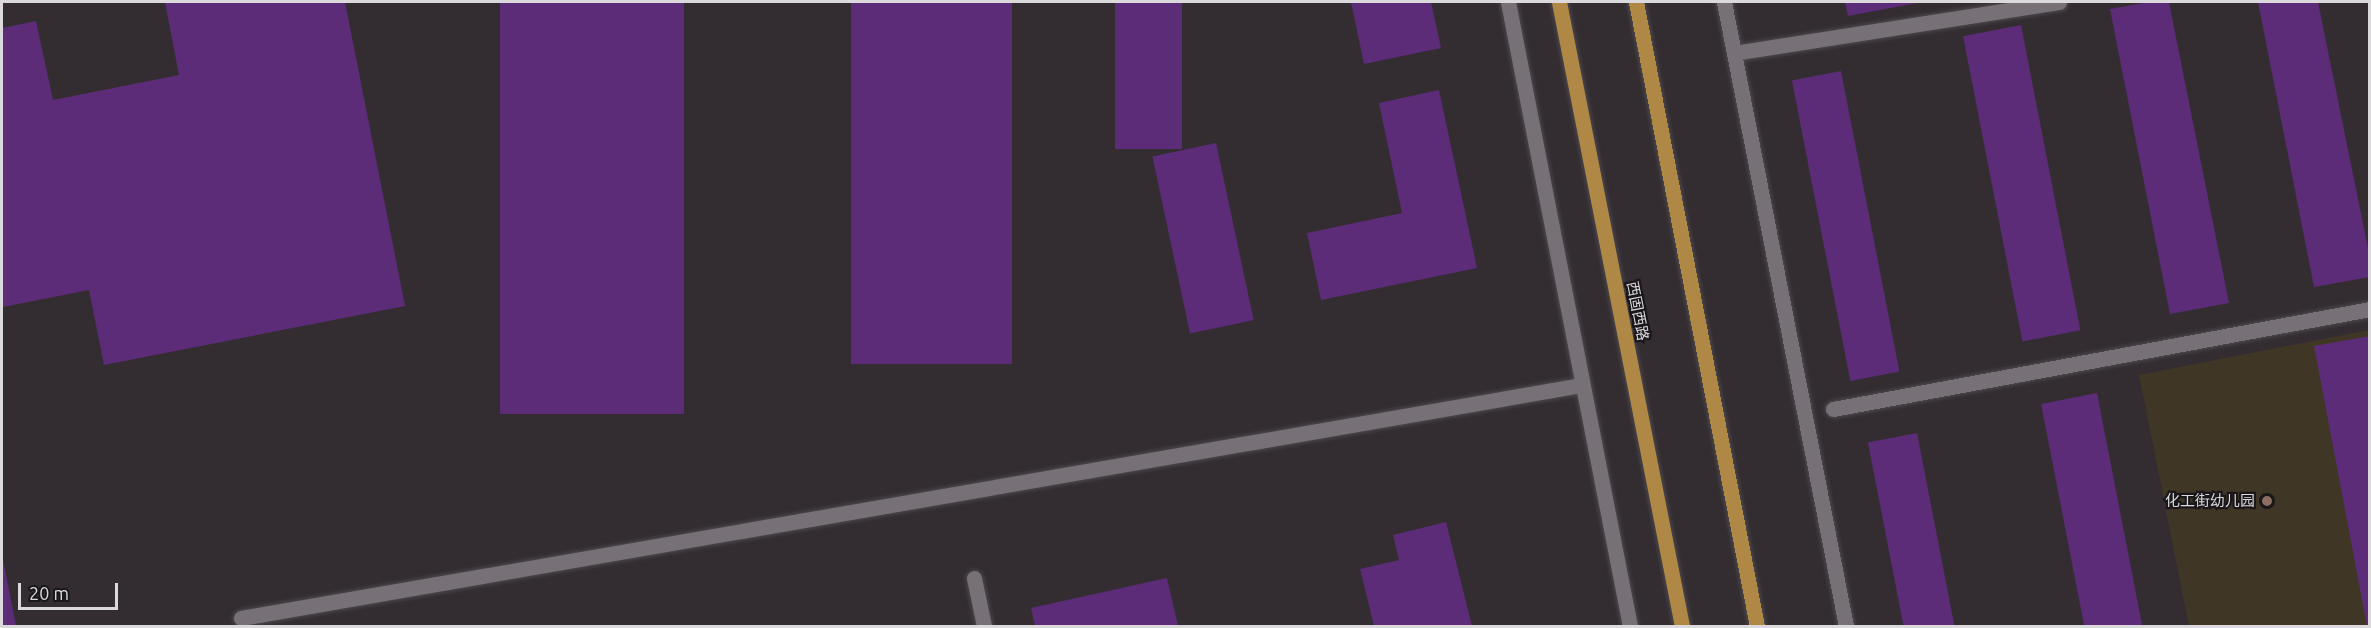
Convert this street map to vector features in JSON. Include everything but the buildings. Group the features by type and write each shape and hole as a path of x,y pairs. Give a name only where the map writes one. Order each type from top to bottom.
{"main road":[{"name":"西固西路","path":"1559,2 1682,627"},
{"path":"1636,2 1757,627"}],"street":[{"path":"1508,2 1630,627"},
{"path":"1724,2 1846,627"},
{"path":"1734,53 2059,2"},
{"path":"1833,409 2370,309"},
{"path":"241,618 1582,385"},
{"path":"974,578 984,627"}],"shaded area":[{"name":"化工街幼儿园","path":"2369,330 2369,626 2189,626 2139,375"}],"place":[{"name":"化工街幼儿园","path":"2267,501"}]}
